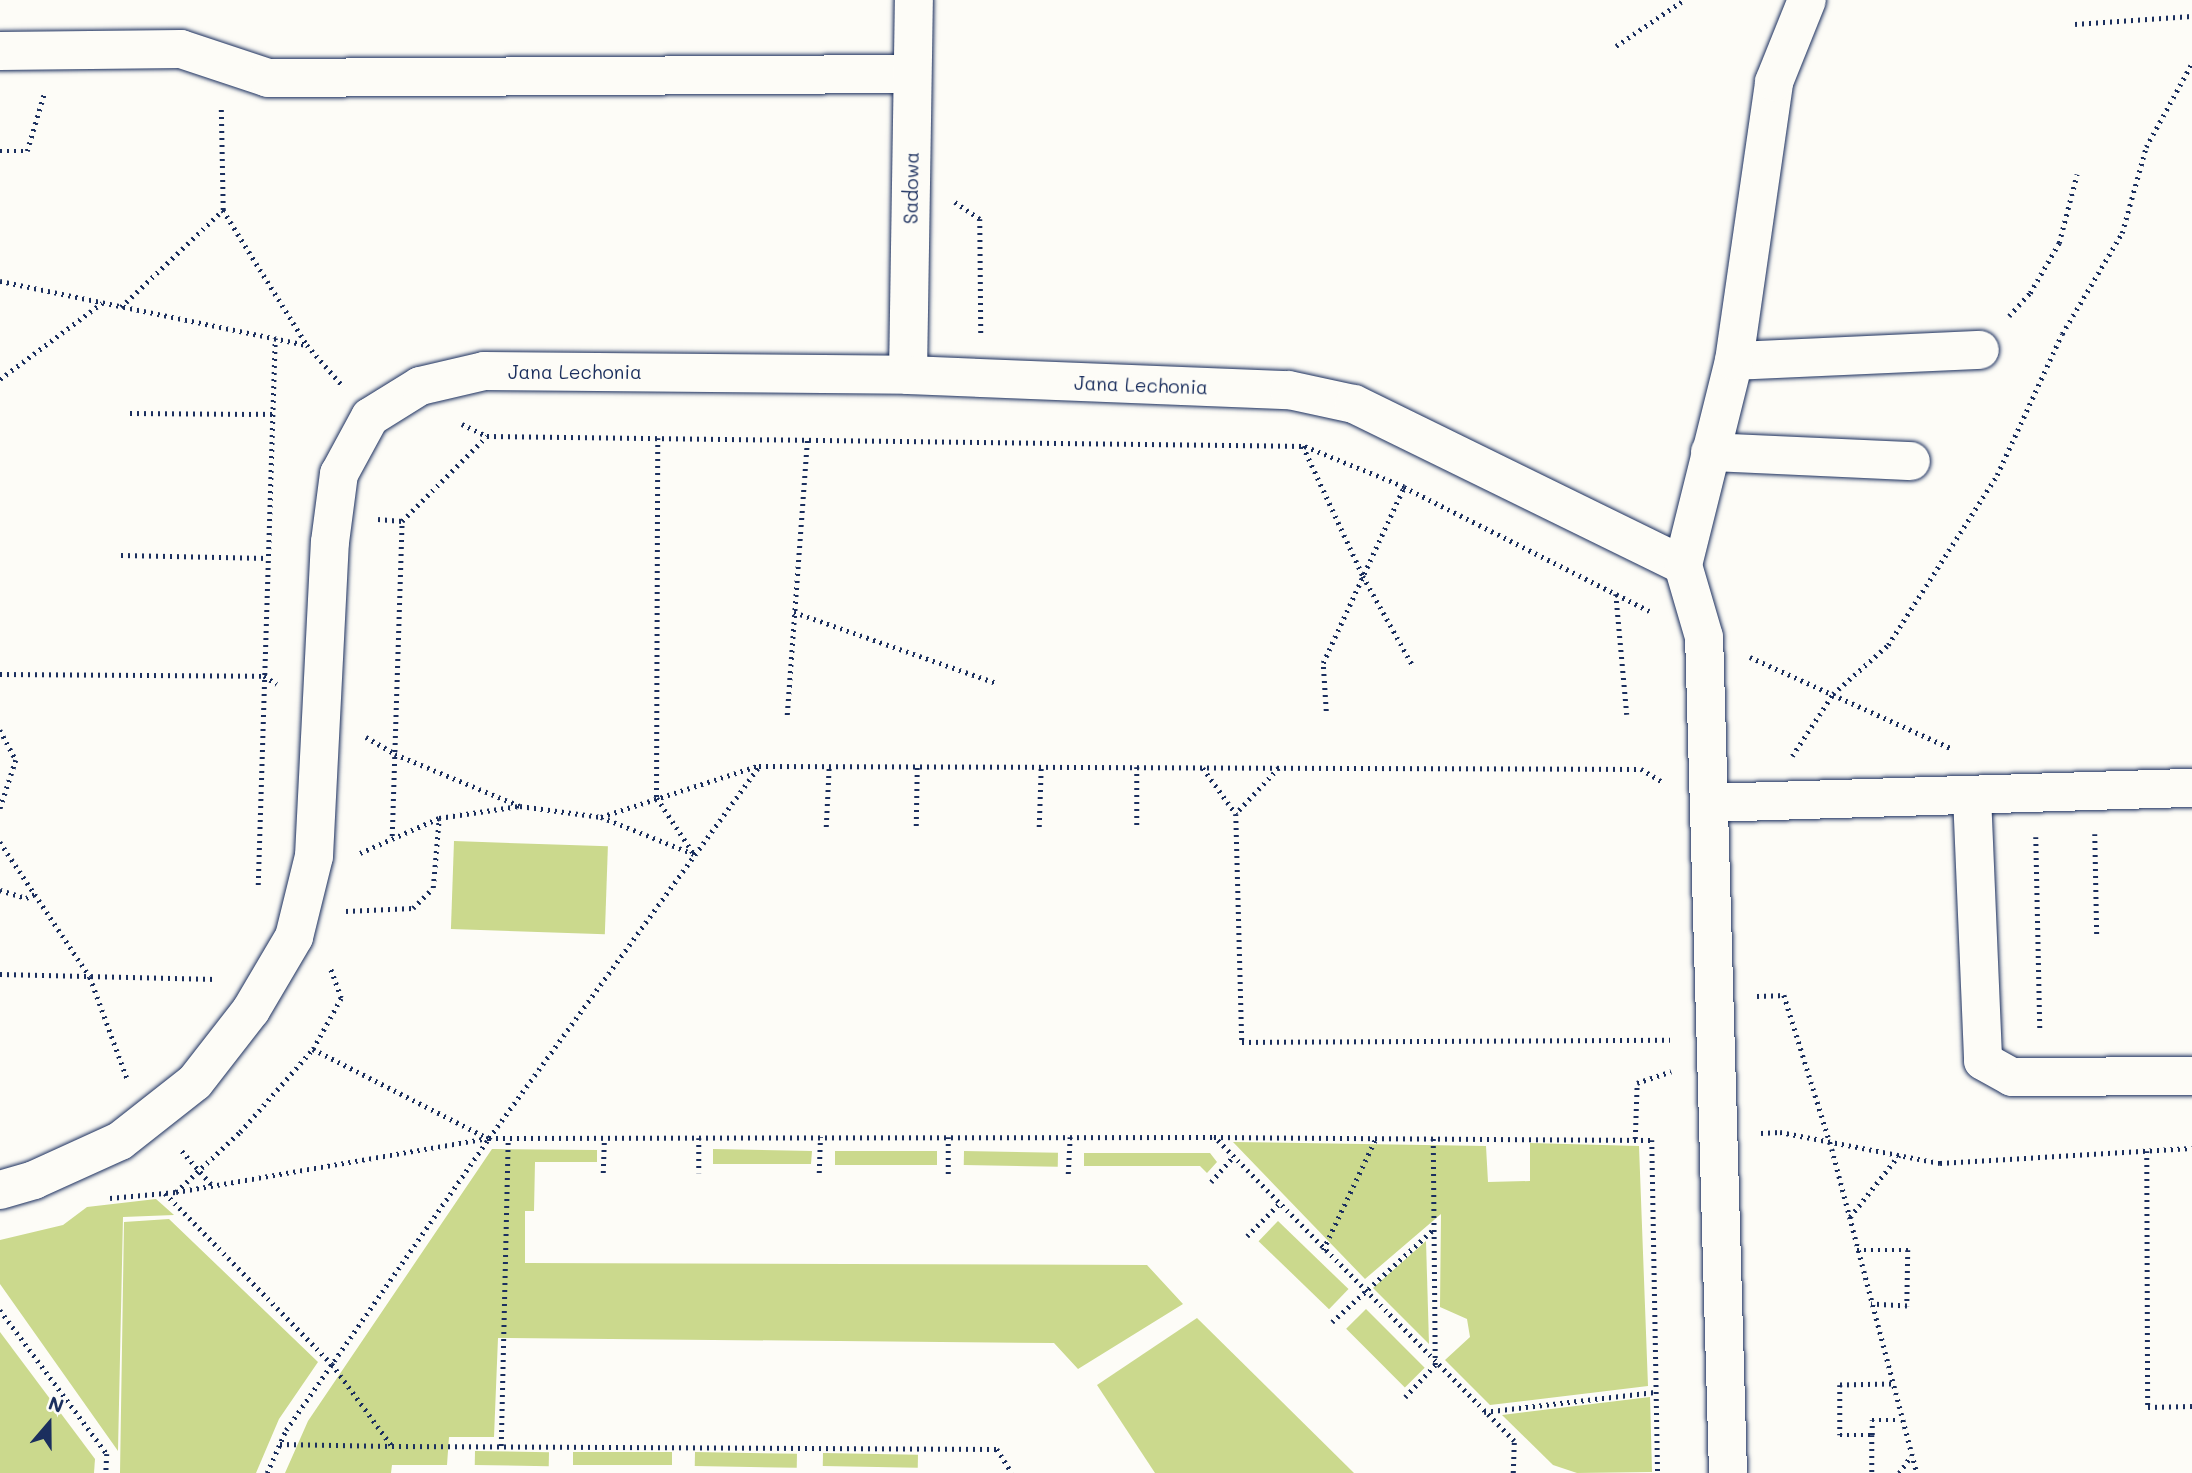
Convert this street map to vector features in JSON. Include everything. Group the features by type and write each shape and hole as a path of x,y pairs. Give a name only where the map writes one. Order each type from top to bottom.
{"street":[{"name":"Sadowa","path":"908,375 914,0"},
{"path":"1728,1473 1704,637 1683,565 1734,361 1774,82 1807,0"},
{"path":"0,51 181,49 268,78 912,74"},
{"path":"1734,361 1980,349"},
{"name":"Jana Lechonia","path":"0,1190 34,1180 120,1141 195,1082 251,1010 294,937 314,856 330,542 338,474 370,417 420,386 484,371 908,375 1289,390 1354,404 1683,565"},
{"path":"1710,452 1911,461"},
{"path":"1709,803 1963,779 2192,788"},
{"path":"1963,779 1983,1060 2012,1077 2192,1076"}],"path":[{"path":"1616,46 1684,0"},
{"path":"2075,24 2192,16"},
{"path":"1787,766 1833,694 1888,645 1997,475 2062,334 2123,233 2146,147 2192,63"},
{"path":"0,151 27,151 46,88"},
{"path":"221,95 223,210 307,345 370,417"},
{"path":"1980,349 2030,293 2059,243 2077,174"},
{"path":"948,196 980,219 981,339"},
{"path":"121,307 223,210"},
{"path":"0,281 307,345"},
{"path":"0,379 103,303"},
{"path":"258,893 275,338"},
{"path":"130,413 273,414"},
{"path":"520,806 439,818 392,836 402,521 487,436 1303,446 1404,487 1704,637 1954,749 1963,779"},
{"path":"658,438 657,798 694,854"},
{"path":"786,715 807,440"},
{"path":"1303,446 1363,576 1413,667"},
{"path":"1326,710 1323,663 1404,487"},
{"path":"121,555 268,558"},
{"path":"1616,594 1627,715"},
{"path":"794,612 997,683"},
{"path":"0,674 264,676 395,754 520,806 601,817 694,854"},
{"path":"0,730 9,741 16,760 0,809"},
{"path":"267,1473 280,1444 332,1364 489,1138 759,766"},
{"path":"601,817 759,766 1641,769 1671,786"},
{"path":"826,827 829,766"},
{"path":"916,827 917,766"},
{"path":"1039,827 1041,767"},
{"path":"1137,767 1137,827"},
{"path":"1203,768 1236,814 1242,1042 1685,1040"},
{"path":"1236,814 1279,768"},
{"path":"341,912 413,908 433,888 439,818"},
{"path":"2095,820 2096,938"},
{"path":"2038,822 2040,1030"},
{"path":"0,842 90,977 131,1092 153,1116"},
{"path":"0,890 26,898 35,894"},
{"path":"0,974 224,979"},
{"path":"1715,999 1784,995 1830,1142 1900,1420 1917,1473"},
{"path":"313,1049 489,1138"},
{"path":"1635,1139 1637,1083 1673,1070"},
{"path":"1718,1135 1780,1132 1940,1163 2192,1148"},
{"path":"819,1173 820,1137"},
{"path":"948,1137 948,1174"},
{"path":"1068,1174 1070,1137"},
{"path":"176,1192 489,1138 1214,1137 1652,1140 1658,1473"},
{"path":"1214,1137 1435,1365 1514,1441 1513,1473"},
{"path":"500,1446 508,1138"},
{"path":"603,1173 604,1138"},
{"path":"699,1138 699,1173"},
{"path":"1324,1250 1377,1138"},
{"path":"1405,1397 1435,1365 1433,1138"},
{"path":"2147,1151 2148,1408 2192,1406"},
{"path":"1849,1218 1899,1155"},
{"path":"1211,1182 1233,1157"},
{"path":"165,1193 332,1364 392,1446"},
{"path":"1247,1236 1279,1205"},
{"path":"1332,1322 1434,1229"},
{"path":"1857,1250 1908,1250 1907,1306 1871,1304"},
{"path":"0,1310 107,1454 106,1473"},
{"path":"1872,1435 1840,1436 1840,1385 1891,1384"},
{"path":"1483,1412 1655,1392"},
{"path":"1872,1473 1872,1420 1900,1420"},
{"path":"280,1444 997,1450 1012,1473"},
{"path":"1899,1473 1912,1455"}],"green space":[{"path":"454,841 608,846 605,934 451,929"},
{"path":"1233,1142 1486,1146 1488,1182 1530,1181 1530,1143 1639,1146 1648,1386 1490,1405 1445,1360 1470,1337 1467,1319 1440,1307 1441,1214 1365,1279"},
{"path":"492,1149 597,1150 597,1162 535,1162 534,1211 525,1211 525,1263 1147,1265 1183,1304 1078,1369 1054,1343 498,1338 494,1437 449,1437 447,1465 392,1465 391,1473 285,1473 308,1421"},
{"path":"713,1149 812,1151 811,1164 713,1164"},
{"path":"835,1151 937,1151 937,1165 835,1165"},
{"path":"964,1151 1058,1153 1058,1167 964,1165"},
{"path":"1084,1153 1210,1153 1217,1162 1207,1173 1200,1166 1084,1166"},
{"path":"156,1199 174,1215 123,1217 118,1451 0,1284 0,1240 63,1225 87,1207"},
{"path":"169,1219 318,1362 279,1419 256,1473 120,1473 124,1222"},
{"path":"1278,1221 1348,1289 1329,1309 1259,1241"},
{"path":"1426,1241 1429,1344 1373,1288"},
{"path":"1366,1309 1425,1368 1405,1387 1346,1329"},
{"path":"1197,1318 1354,1473 1155,1473 1097,1385"},
{"path":"0,1332 95,1459 94,1473 0,1473"},
{"path":"1650,1397 1652,1472 1577,1473 1553,1465 1502,1415"},
{"path":"475,1451 549,1452 549,1466 475,1465"},
{"path":"573,1452 672,1452 672,1465 573,1465"},
{"path":"695,1452 797,1454 797,1468 695,1466"},
{"path":"823,1453 918,1455 918,1468 823,1466"}]}
